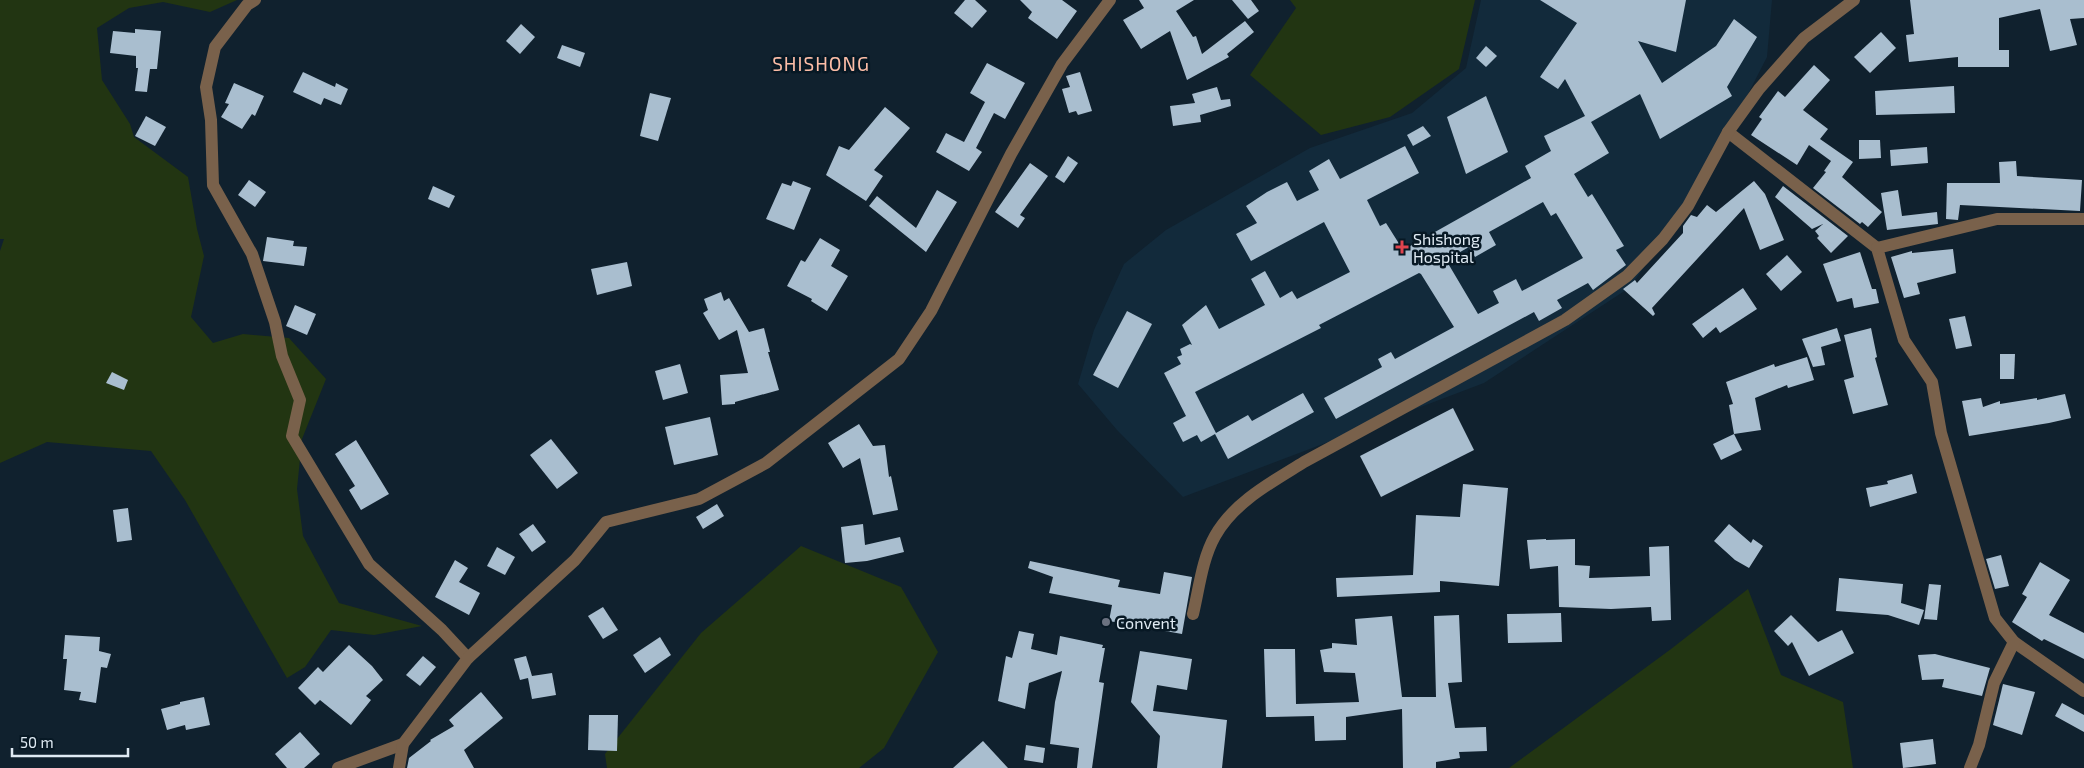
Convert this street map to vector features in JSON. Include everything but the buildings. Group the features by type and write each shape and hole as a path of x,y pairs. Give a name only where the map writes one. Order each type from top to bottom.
{"street":[{"path":"256,0 247,5 215,47 206,87 211,120 213,185 252,254 275,322 282,356 300,400 292,436 369,564 442,630 468,658"},
{"path":"399,768 403,744 468,658 575,560 606,522 699,499 766,463 899,359 931,312 1011,154 1062,64 1110,0"},
{"path":"1193,614 1205,561 1215,536 1234,510 1266,486 1304,462 1565,320 1627,276 1663,239 1688,206 1728,132 1760,89 1804,38 1854,0"},
{"path":"1728,132 1877,248 1904,340 1932,382 1941,433 1995,618 2014,642 2084,691"},
{"path":"1877,248 1997,219 2084,219"},
{"path":"1970,768 1979,745 1994,683 2014,642"},
{"path":"338,768 403,744"}],"shaded area":[{"name":"Shishong Hospital","path":"1481,0 1772,0 1767,57 1694,199 1629,288 1484,383 1183,497 1117,430 1078,384 1094,330 1124,264 1166,230 1310,148 1412,113 1466,68"}],"green space":[{"path":"0,0 237,0 210,12 163,2 129,8 97,28 102,80 130,124 134,137 188,177 197,229 204,256 191,317 213,343 243,334 289,338 326,379 302,439 297,489 303,536 339,603 422,626 374,635 331,630 305,667 287,678 185,500 151,451 47,442 0,463 0,251 4,239 0,239"},
{"path":"1290,0 1475,0 1459,69 1390,117 1321,135 1250,75 1296,8"},
{"path":"801,546 901,587 938,652 884,748 859,768 607,768 605,754 701,633"},
{"path":"1748,589 1781,675 1843,702 1853,768 1509,768 1671,649"}],"place":[{"name":"Shishong Hospital","path":"1402,247"},
{"name":"Convent","path":"1106,622"}],"district":[{"name":"SHISHONG","path":"821,63"}]}
